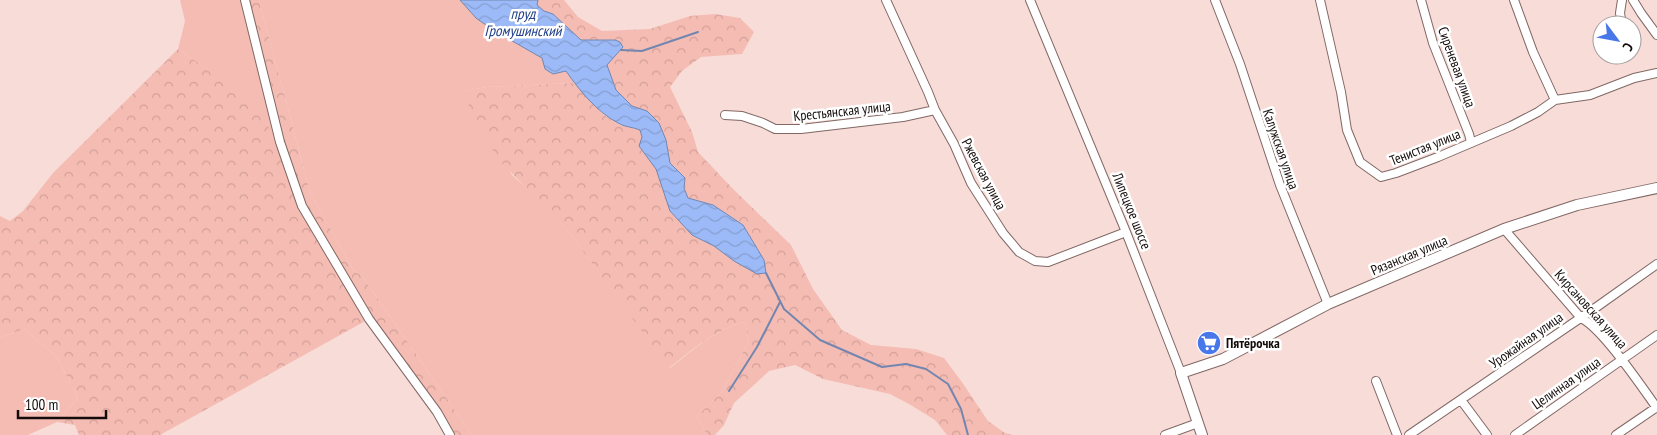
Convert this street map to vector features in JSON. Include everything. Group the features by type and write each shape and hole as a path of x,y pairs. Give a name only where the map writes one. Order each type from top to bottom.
{"main road":[{"name":"Рязанская улица","path":"1181,373 1223,360 1328,304 1504,229 1577,205 1657,188"},
{"name":"Липецкое шоссе","path":"1181,373 1202,435"}],"street":[{"path":"245,0 280,142 302,206 369,319 437,412 450,435"},
{"name":"Ржевская улица","path":"886,0 935,110 954,144 971,183 1003,234 1019,252 1035,262 1048,262 1126,232"},
{"name":"Липецкое шоссе","path":"1030,0 1126,232 1181,373"},
{"name":"Калужская улица","path":"1215,0 1240,64 1280,184 1328,304"},
{"name":"Тенистая улица","path":"1320,0 1342,92 1347,130 1360,162 1380,177 1396,174 1510,126 1538,112 1555,100 1590,95 1634,78 1657,73"},
{"name":"Сиреневая улица","path":"1422,0 1433,43 1471,142"},
{"path":"1514,0 1533,52 1555,100"},
{"path":"1620,15 1622,0"},
{"path":"1633,0 1657,35"},
{"name":"Крестьянская улица","path":"725,115 742,116 775,129 800,129 904,117 935,110"},
{"name":"Кирсановская улица","path":"1504,229 1581,318 1589,322 1657,407"},
{"name":"Урожайная улица","path":"1409,435 1657,264"},
{"name":"Целинная улица","path":"1515,435 1657,335"},
{"path":"1376,381 1397,435"},
{"path":"1461,400 1487,435"},
{"path":"1616,435 1657,407"},
{"path":"1165,435 1198,423"}],"green space":[{"path":"180,0 245,0 280,142 206,68 178,49 185,21"},
{"path":"245,0 259,0 310,192 354,271 362,276 472,435 450,435 369,319 160,435 79,435 75,425 57,422 78,398 57,357 24,329 0,338 0,216 10,221 23,211 53,173 178,49 206,68 249,102 279,141"},
{"path":"259,0 538,0 537,5 574,83 487,87 463,91 512,175 568,231 670,368 696,347 715,335 734,325 745,322 749,341 722,392 697,416 707,435 472,435 362,276 354,271 310,192"},
{"path":"538,0 564,0 578,17 602,31 650,29 690,16 715,14 740,18 754,32 742,54 701,57 682,71 670,87 692,132 698,152 791,245 813,289 842,330 871,345 916,349 944,358 988,421 1005,433 1013,435 947,435 935,420 890,394 823,379 795,365 769,371 734,403 724,425 715,435 707,435 697,416 722,392 749,341 745,322 714,335 669,368 568,231 499,160 482,133 462,91 487,87 574,83 604,115 620,125 640,130 642,137 639,146 656,169 670,211 692,235 714,246 734,261 757,274 766,273 764,260 743,225 713,205 688,198 684,188 685,178 670,163 666,140 647,111 632,106 616,90 607,65 615,40 581,40 553,14 544,11 537,5"},
{"path":"24,329 57,357 78,398 57,422 28,435 0,435 0,338"}],"water":[{"name":"пруд Громушинский","path":"460,0 538,0 537,5 544,11 553,14 581,40 615,40 620,42 623,47 607,65 616,90 632,106 647,111 659,123 666,140 670,163 685,178 684,188 688,198 713,205 743,225 764,260 766,273 757,274 734,261 714,246 692,235 670,211 656,169 639,146 642,137 640,130 623,125 603,113 589,100 566,71 553,74 545,69 542,58 476,18"}],"waterway":[{"path":"621,50 642,51 698,32"},
{"path":"766,273 784,309 820,340 882,367 906,364 926,369 948,384 961,409 968,435"},
{"path":"729,391 757,347 780,302"}],"place":[{"name":"Пятёрочка","path":"1209,343"}]}
